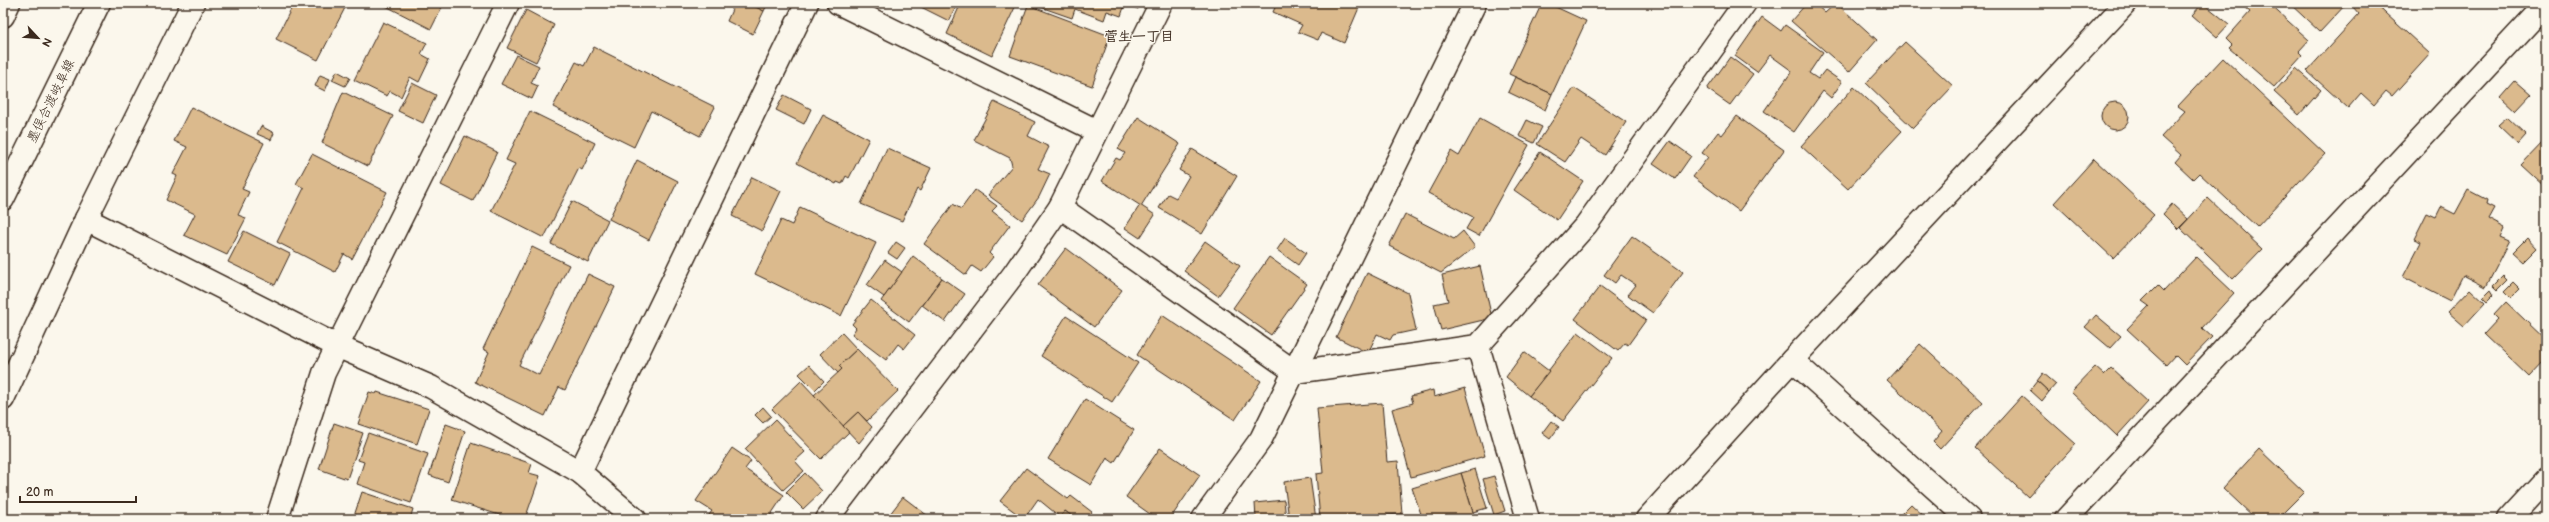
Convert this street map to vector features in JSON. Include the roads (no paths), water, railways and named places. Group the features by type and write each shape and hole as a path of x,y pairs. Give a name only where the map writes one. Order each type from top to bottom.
{"street":[{"path":"3,16 9,3"},
{"name":"墨俣合渡岐阜線","path":"3,199 99,3"},
{"path":"3,399 86,219 193,3"},
{"path":"277,519 324,373 339,347 508,3"},
{"path":"580,472 807,3"},
{"path":"838,3 1097,131"},
{"path":"827,519 1013,275 1060,207 1161,3"},
{"path":"1203,519 1261,439 1475,3"},
{"path":"1060,207 1295,372 1478,346 1586,225 1745,3"},
{"path":"2066,519 2546,4"},
{"path":"1647,519 2119,5"},
{"path":"86,219 339,347 431,387 580,472 635,519"},
{"path":"1478,346 1528,519"},
{"path":"1792,360 1969,519"},
{"path":"2509,519 2546,479"}],"district":[{"name":"菅生一丁目","path":"1139,36"}]}
